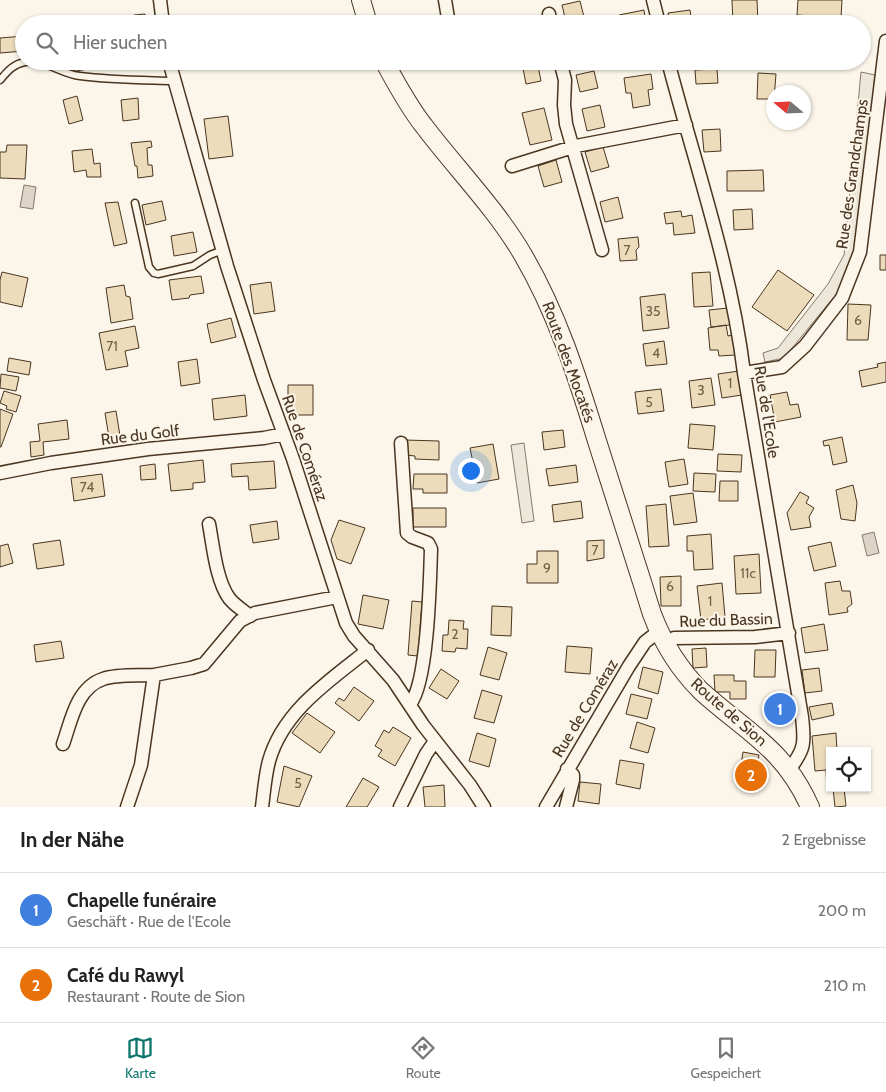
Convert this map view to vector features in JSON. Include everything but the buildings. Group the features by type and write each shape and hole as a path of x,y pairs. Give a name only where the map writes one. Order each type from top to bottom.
{"street":[{"path":"160,0 162,15"},
{"path":"361,0 365,15"},
{"path":"445,0 448,15"},
{"path":"653,0 657,15"},
{"name":"Rue des Grandchamps","path":"744,373 782,367 805,346 842,298 860,252 886,41"},
{"name":"Rue de Coméraz","path":"171,70 223,250 264,380 284,434 348,627 394,680 435,741 484,807"},
{"name":"Route des Mocatés","path":"389,70 422,124 492,211 522,253 543,291 560,329 576,374 662,637"},
{"path":"562,70 565,85 565,116 572,147 602,250"},
{"name":"Rue de l'Ecole","path":"671,70 729,283 740,340 789,633 804,736 801,753 789,770"},
{"path":"512,166 572,147 686,125"},
{"name":"Rue du Golf","path":"0,473 51,463 148,449 264,438 284,434"},
{"path":"401,443 407,533 428,543 431,550 424,650 417,693 410,704"},
{"path":"210,524 218,570 224,590 229,598 250,616"},
{"path":"63,744 78,702 89,686 112,677 154,675 204,664 240,621 255,613 337,597"},
{"name":"Rue du Bassin","path":"662,637 755,637 789,633"},
{"name":"Rue de Coméraz","path":"546,807 637,653 648,639 662,637"},
{"name":"Route de Sion","path":"662,637 680,667 701,690 763,741 789,770 797,781 810,807"},
{"path":"262,807 269,762 284,728 302,706 368,650"},
{"path":"126,807 141,765 154,675"},
{"path":"400,807 426,754 435,741"},
{"path":"566,807 573,780 573,775 567,769"}],"lane":[{"path":"0,80 15,66"},
{"path":"62,70 78,76 173,81"},
{"path":"135,202 149,267 154,273 158,274 193,266 210,255 223,250"}],"shaded area":[{"path":"861,72 875,75 856,256 838,292 784,358 765,362 763,353 778,348 828,284 844,255"},
{"path":"24,185 36,187 33,209 20,207"},
{"path":"524,443 534,521 522,523 511,445"},
{"path":"874,532 879,553 867,556 862,535"}],"place":[{"name":"Chapelle funéraire","path":"780,709"},
{"name":"Café du Rawyl","path":"751,775"}]}
